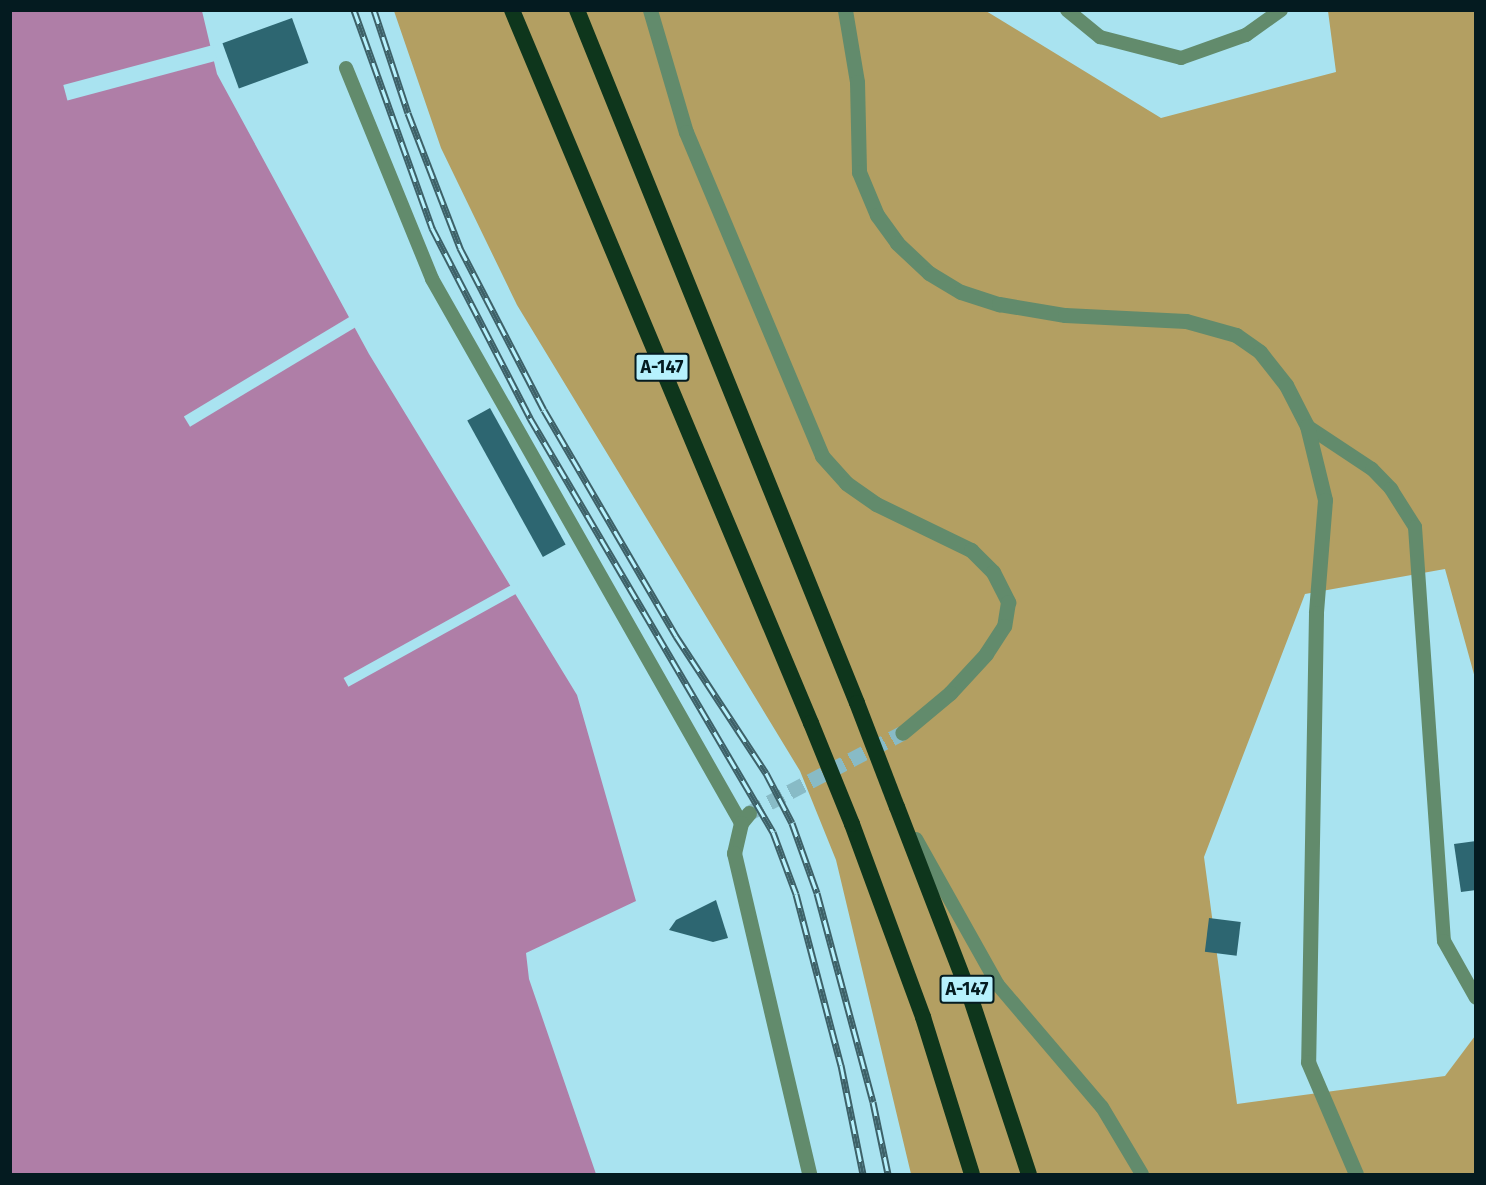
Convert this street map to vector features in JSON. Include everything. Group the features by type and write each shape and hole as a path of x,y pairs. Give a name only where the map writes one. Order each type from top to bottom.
{"highway":[{"name":"А-147","path":"512,10 852,824 923,1017 972,1174"},
{"name":"А-147","path":"577,10 857,703 970,999 1029,1174"}],"street":[{"path":"650,10 686,132 822,456 846,483 876,504 971,550 993,572 1008,602 1004,626 986,654 950,693 902,733"},
{"path":"845,10 857,81 859,172 884,224 897,243 929,273 961,292 999,304 1065,315 1186,321 1236,335 1260,352 1280,377 1307,426 1325,500 1316,613 1308,1062 1356,1174"},
{"path":"745,818 734,853 809,1174"}],"lane":[{"path":"1067,10 1100,37 1181,58 1246,35 1281,10"},
{"path":"346,68 432,279 745,818"},
{"path":"1307,426 1372,469 1391,489 1415,527 1444,941 1476,998"},
{"path":"897,807 998,985 1102,1107 1142,1174"}],"shaded area":[{"path":"10,11 202,11 217,74 369,354 577,695 636,901 526,953 529,979 596,1174 11,1174"},
{"path":"394,11 986,11 1161,118 1336,72 1328,11 1475,11 1475,678 1445,569 1305,594 1204,857 1237,1104 1445,1076 1475,1036 1475,1174 911,1174 836,860 800,771 517,305 441,148"}],"pier":[{"path":"213,45 217,60 67,101 63,85"},
{"path":"351,316 357,326 190,427 184,416"},
{"path":"515,583 520,592 348,687 344,678"}],"building":[{"path":"292,18 308,63 239,88 222,43"},
{"path":"490,408 566,544 543,557 467,421"},
{"path":"1476,841 1476,890 1461,892 1454,844"},
{"path":"716,900 728,938 713,942 669,930 676,920"},
{"path":"1209,918 1241,922 1237,956 1205,952"}],"tunnel":[{"path":"749,813 902,733"}],"railway":[{"path":"354,10 432,228 530,418 773,832 796,894 841,1065 863,1174"},
{"path":"374,10 408,113 460,248 544,410 676,636 766,773 792,823 817,893 873,1102 888,1174"}]}
